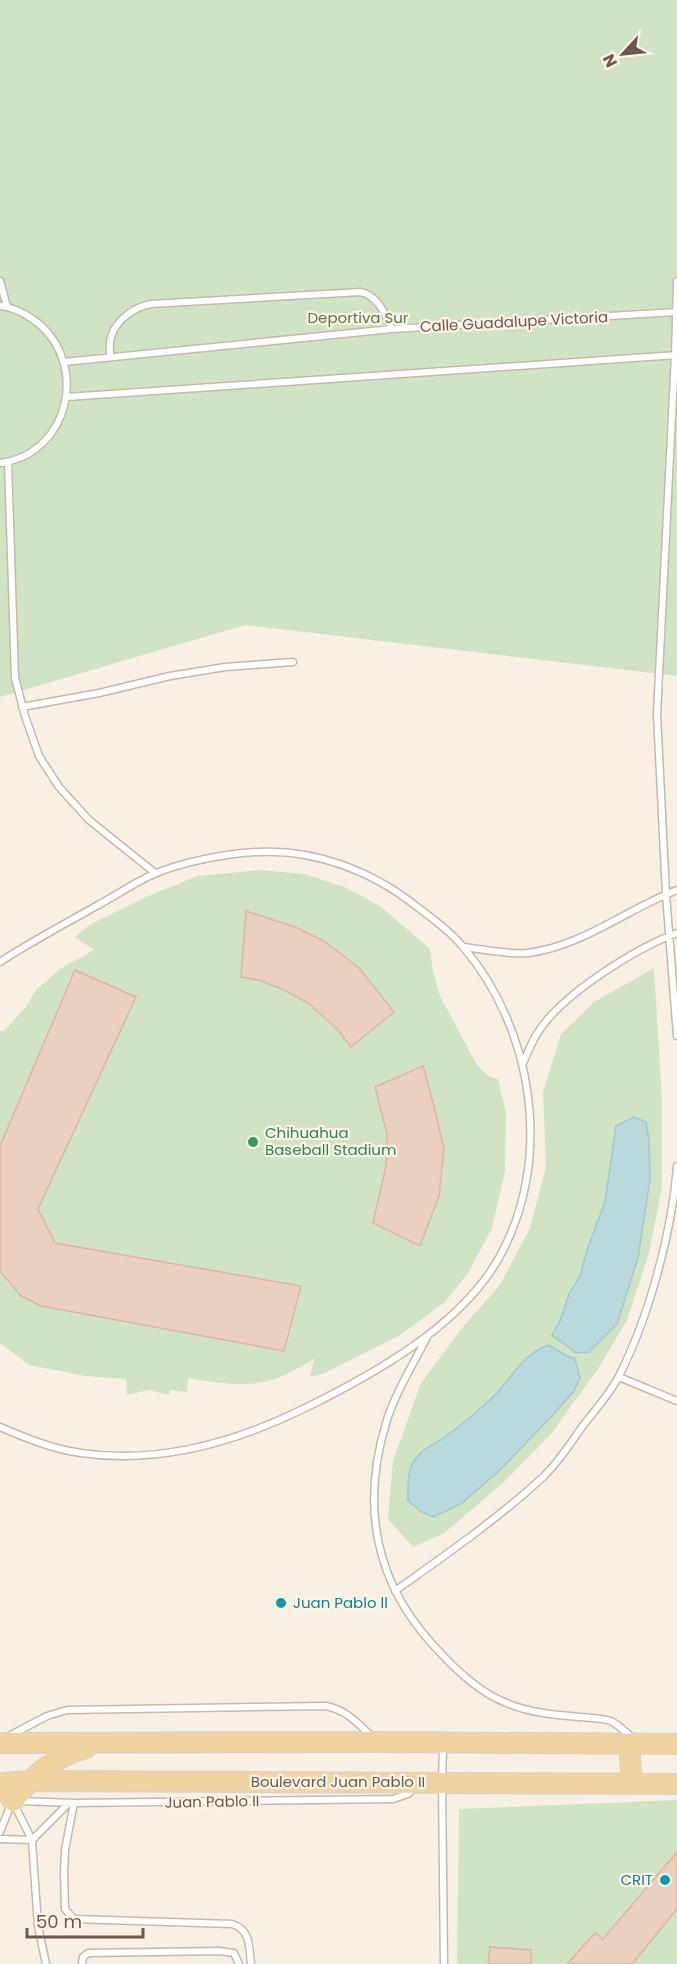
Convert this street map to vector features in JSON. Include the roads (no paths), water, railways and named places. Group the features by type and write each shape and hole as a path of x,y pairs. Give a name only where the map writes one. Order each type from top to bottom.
{"main road":[{"path":"0,1742 677,1744"},
{"path":"28,1781 54,1760 69,1752 103,1743"},
{"path":"632,1783 635,1744"},
{"name":"Boulevard Juan Pablo II","path":"5,1792 28,1781 677,1784"}],"lane":[{"path":"0,281 3,306 26,315 43,327 56,343 68,379 67,397 60,419 47,438 30,453 0,463"},
{"path":"677,281 676,355 657,714 666,894 677,1035"},
{"path":"110,357 111,337 118,325 131,311 151,304 361,292 375,300 384,311 392,329"},
{"name":"Calle Guadalupe Victoria","path":"64,362 392,329 676,313"},
{"path":"67,397 676,355"},
{"path":"8,462 15,678 22,707 39,756 59,787 89,820 155,873"},
{"path":"22,707 99,693 170,676 225,667 293,662"},
{"path":"0,962 27,944 155,873 216,856 260,851 301,854 335,862 367,874 399,892 463,946 487,980 505,1015 523,1063 530,1112 530,1148 526,1184 518,1216 501,1255 481,1285 458,1310 429,1335 359,1379 270,1425 222,1441 177,1452 130,1457 80,1453 34,1442 0,1427"},
{"path":"463,946 526,954 561,946 677,890"},
{"path":"523,1063 537,1033 556,1010 581,988 616,964 677,933"},
{"path":"395,1591 461,1543 544,1476 618,1377 639,1328 659,1267 670,1218 677,1166"},
{"path":"429,1335 386,1421 378,1456 374,1491 375,1526 381,1559 395,1591 422,1633 455,1669 472,1683 507,1704 534,1712 610,1721 635,1744"},
{"path":"618,1377 677,1401"},
{"path":"0,1742 47,1716 67,1710 326,1706 352,1717 377,1742"},
{"path":"444,1743 442,1782 444,1964"},
{"path":"198,1782 200,1802"},
{"name":"Juan Pablo II","path":"5,1792 72,1803 393,1799 408,1794 419,1782"},
{"path":"0,1832 5,1792"},
{"path":"5,1792 32,1840 38,1926 46,1964"},
{"path":"0,1839 32,1840 72,1803"},
{"path":"72,1803 65,1850 65,1909 69,1915 74,1919 232,1924 239,1926 248,1935 252,1964"},
{"path":"82,1964 81,1959 88,1953 219,1950 234,1953 239,1964"}],"water":[{"path":"634,1117 646,1122 649,1140 650,1179 638,1258 617,1324 589,1352 576,1353 552,1335 560,1321 569,1294 580,1276 605,1202 616,1126"},
{"path":"549,1345 575,1359 580,1378 574,1391 551,1417 499,1471 462,1503 434,1517 422,1512 408,1501 410,1470 419,1454 474,1414 493,1397 525,1360"}],"place":[{"name":"Chihuahua Baseball Stadium","path":"253,1142"},
{"name":"Juan Pablo ll","path":"281,1603"},
{"name":"CRIT","path":"665,1880"}],"park label":[{"name":"Deportiva Sur","path":"358,318"}]}
